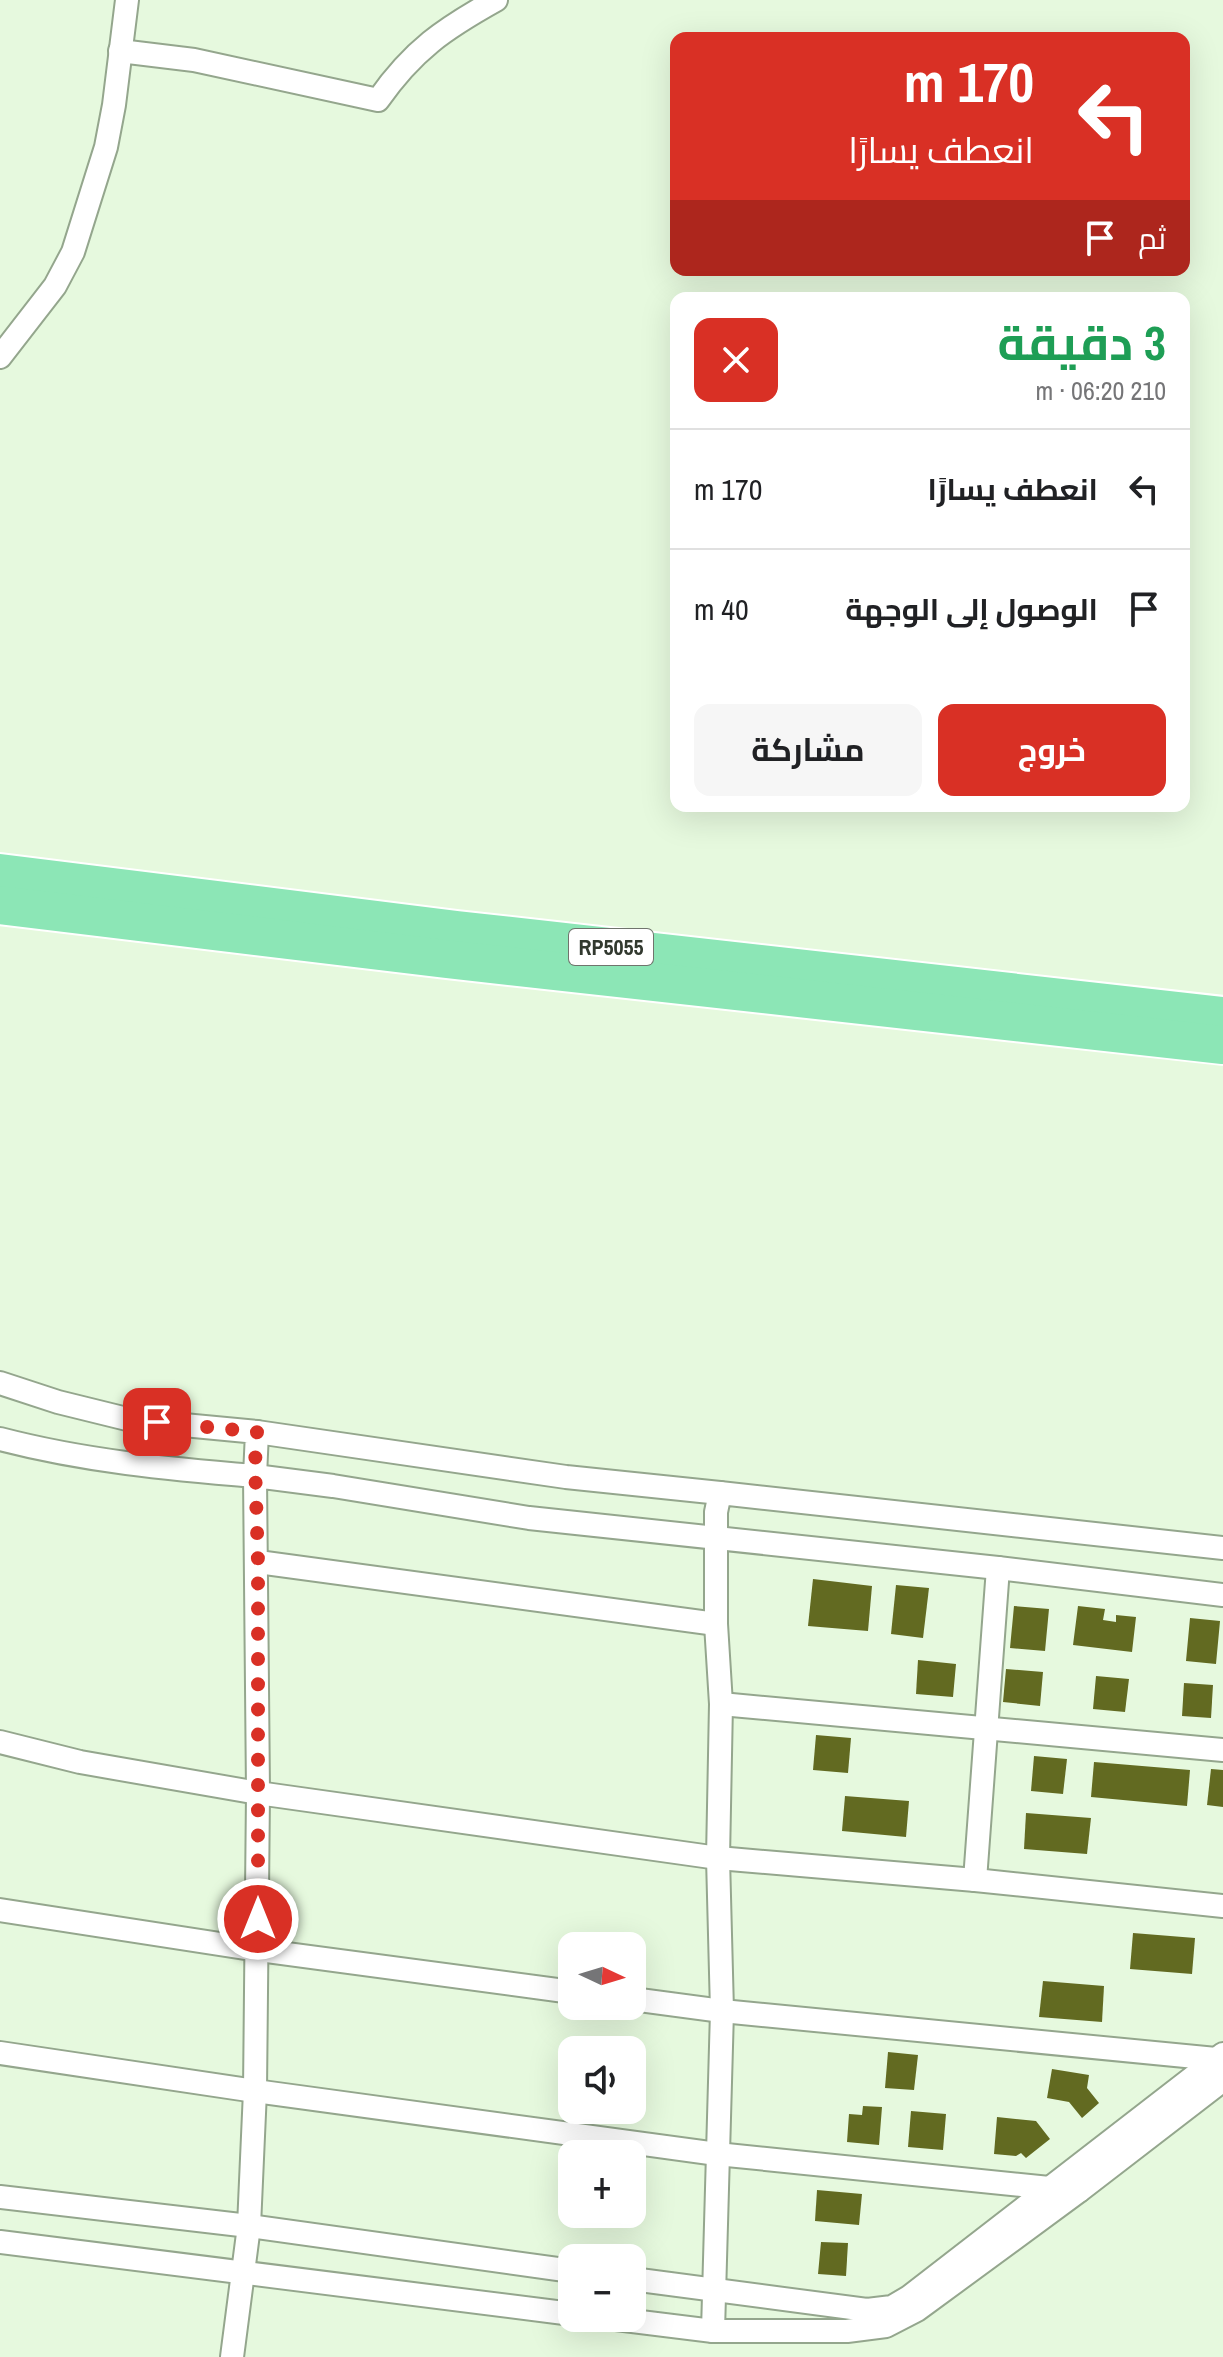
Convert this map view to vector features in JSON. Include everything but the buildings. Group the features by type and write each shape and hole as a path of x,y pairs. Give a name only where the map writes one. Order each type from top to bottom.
{"highway":[{"name":"RP5055","path":"0,873 427,926 1223,1016"},
{"name":"RP5055","path":"0,905 446,959 1223,1045"}],"street":[{"path":"0,357 55,286 73,252 106,147 127,0"},
{"path":"120,51 194,60 378,100 394,77 423,46 496,0"},
{"path":"0,1383 58,1402 131,1420 257,1432 566,1477 1223,1548"},
{"path":"235,2356 249,2226 255,2091 258,1950 257,1432"},
{"path":"0,1439 49,1452 132,1466 333,1486 529,1518 1223,1595"},
{"path":"713,2331 722,2011 718,1858 721,1704 716,1624 716,1512 720,1493"},
{"path":"258,1562 716,1624"},
{"path":"975,1880 998,1568"},
{"path":"721,1704 1223,1750"},
{"path":"0,1742 80,1762 258,1793 718,1858 975,1880 1223,1906"},
{"path":"0,1910 258,1950 558,1990"},
{"path":"646,2001 1221,2065"},
{"path":"0,2053 717,2154 1079,2191"},
{"path":"646,2281 867,2310 892,2307 1048,2188 1221,2065"},
{"path":"646,2323 713,2331 847,2331 886,2326 917,2310 1079,2191 1221,2065"},
{"path":"0,2197 249,2226 558,2269"},
{"path":"0,2242 558,2312"}],"route":[{"path":"157,1422 257,1432 258,1919"}]}
